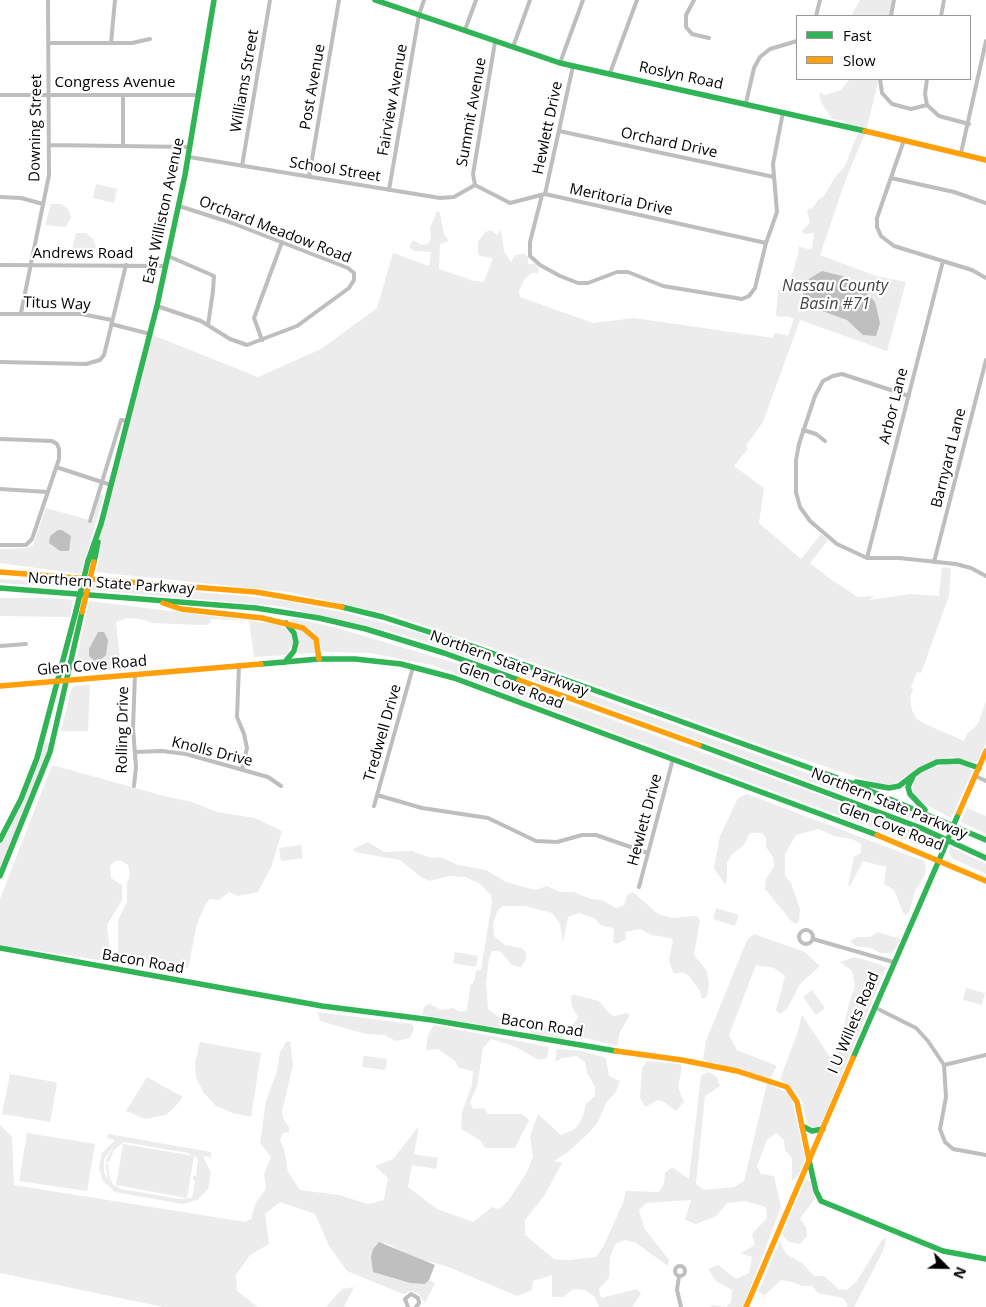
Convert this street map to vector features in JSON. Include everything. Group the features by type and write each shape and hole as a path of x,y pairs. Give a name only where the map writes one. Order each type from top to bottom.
{"main road":[{"name":"East Williston Avenue","path":"79,611 157,306 190,147 214,0"},
{"name":"Roslyn Road","path":"375,0 560,63 783,112 986,160"},
{"name":"Northern State Parkway","path":"0,572 256,592 304,599 360,611 467,644 838,778 929,814 986,840"},
{"name":"Northern State Parkway","path":"0,588 256,608 304,616 366,630 420,645 861,804 986,858"},
{"path":"151,599 181,609 242,615 302,628 311,633 317,642 319,659"},
{"path":"0,876 47,761 67,680 79,611"},
{"path":"0,840 21,799 34,767 57,681 79,611"},
{"path":"285,623 294,633 296,642 294,651 285,662"},
{"name":"Glen Cove Road","path":"0,686 319,659 366,660 413,666 454,678 939,859 986,881"},
{"name":"I U Willets Road","path":"746,1307 893,962 986,751"},
{"path":"838,778 889,788 899,786 928,766 942,761 959,761 979,768"},
{"path":"913,775 909,784 910,794 929,814"},
{"name":"Bacon Road","path":"0,948 322,1006 432,1020 730,1069 787,1087 797,1102 818,1197 826,1203 943,1251 986,1258"},
{"path":"802,1126 812,1131 823,1129"}],"street":[{"name":"Downing Street","path":"21,313 49,175 48,0"},
{"path":"111,43 115,0"},
{"name":"Williams Street","path":"242,166 270,0"},
{"name":"Post Avenue","path":"308,178 339,0"},
{"name":"Fairview Avenue","path":"389,190 419,14 424,0"},
{"path":"465,30 476,0"},
{"path":"512,48 530,0"},
{"path":"560,63 583,0"},
{"path":"610,74 636,0"},
{"path":"694,0 686,15 686,27 692,34 709,38"},
{"path":"816,15 820,0"},
{"path":"891,15 894,0"},
{"path":"941,15 944,0"},
{"path":"48,43 138,43 150,39"},
{"path":"746,104 754,68 760,57 770,49 796,40"},
{"path":"961,153 986,41"},
{"name":"Summit Avenue","path":"475,185 473,174 495,42"},
{"name":"Hewlett Drive","path":"573,66 544,195 530,242 530,256 540,266 578,283 588,283 617,272 628,272 663,286 742,299 749,296 755,288 766,243"},
{"path":"880,80 882,93 892,104 911,108 927,105"},
{"path":"927,80 925,94 927,105 939,116 969,124"},
{"name":"Congress Avenue","path":"0,95 199,95"},
{"path":"123,95 123,146"},
{"path":"766,243 777,212 773,160 783,112"},
{"name":"Orchard Drive","path":"559,132 774,177"},
{"path":"904,140 877,218 877,227 881,236 894,246 943,261 986,278"},
{"path":"49,145 190,147"},
{"name":"School Street","path":"188,157 308,178 450,198 475,185"},
{"path":"891,178 954,192 986,204"},
{"name":"Meritoria Drive","path":"475,185 510,203 544,195 766,243"},
{"path":"0,197 21,198 43,204"},
{"name":"Orchard Meadow Road","path":"179,206 232,222 348,268 354,273 354,282 349,288 298,326 262,340"},
{"path":"157,306 208,324 228,338 245,345 262,340 254,319 282,242"},
{"path":"168,256 214,276 208,324"},
{"name":"Arbor Lane","path":"867,558 943,261"},
{"name":"Andrews Road","path":"0,265 165,266"},
{"path":"0,362 96,363 104,355 126,265"},
{"name":"Titus Way","path":"0,314 81,314 150,334"},
{"name":"Barnyard Lane","path":"934,562 986,360"},
{"path":"908,396 851,376 833,376 819,387 799,444 795,476 796,492 800,507 810,521 825,534 844,548 867,558 934,562 969,567 986,576"},
{"path":"90,521 121,420 127,423"},
{"path":"804,430 816,434 825,441"},
{"path":"0,439 56,442 60,449 56,467 30,543 26,545 0,545"},
{"path":"56,467 111,485"},
{"path":"0,489 48,492"},
{"path":"0,646 26,644"},
{"path":"239,666 237,717 244,734 246,748 242,769"},
{"name":"Tredwell Drive","path":"374,806 413,666"},
{"name":"Rolling Drive","path":"134,786 135,674"},
{"name":"Knolls Drive","path":"135,752 162,751 186,754 268,777 281,786"},
{"name":"Hewlett Drive","path":"639,887 673,760"},
{"path":"975,776 986,781"},
{"path":"377,794 422,808 488,818 536,841 557,842 582,835 596,834 648,853"},
{"path":"813,939 893,962"},
{"path":"874,1007 916,1028 928,1040 944,1065 946,1096 940,1129 942,1138 953,1149 986,1155"},
{"path":"944,1065 986,1055"},
{"path":"679,1276 677,1290 681,1307"},
{"path":"408,1307 405,1299 411,1294 418,1298 417,1306 424,1307"}],"shaded area":[{"path":"860,0 893,0 890,15 852,15"},
{"path":"849,80 879,80 866,131 846,179 820,255 876,276 906,282 887,351 800,320 763,422 746,446 748,449 734,466 764,488 759,523 801,559 821,534 828,540 810,563 858,597 875,596 868,600 911,594 939,596 942,567 951,568 949,596 921,673 917,672 911,687 913,689 910,698 912,710 916,718 925,724 964,741 967,734 978,724 986,701 986,743 977,761 973,762 952,757 931,762 888,787 769,748 490,647 393,615 288,592 96,572 100,557 94,562 101,524 150,334 258,377 321,349 377,308 393,253 429,266 431,252 414,251 409,247 413,240 422,245 428,244 431,239 430,228 437,211 440,213 444,234 449,241 440,244 439,269 474,281 484,282 493,258 480,256 478,253 478,242 485,232 491,230 497,235 501,230 504,251 511,262 515,255 524,254 528,257 528,264 535,264 539,269 538,273 531,273 524,280 519,291 520,297 593,323 634,318 773,338 775,333 788,336 794,319 776,315 778,291 786,284 793,272 799,250 798,246 808,249 812,248 813,233 804,234 802,231 810,222 807,211 809,208 812,209 818,200 824,196 835,177 845,166 859,130 848,127 844,121 832,119 821,102 819,92 825,95 841,90"},
{"path":"96,184 117,189 114,203 93,198"},
{"path":"51,204 61,204 68,209 71,217 66,227 45,225"},
{"path":"76,233 86,233 93,239 96,247 91,257 71,254"},
{"path":"100,495 103,495 103,497 81,574 0,563 0,549 28,548 33,545 46,508 93,521"},
{"path":"0,579 79,583 78,588 0,583"},
{"path":"93,584 286,601 346,613 420,633 832,782 948,827 945,833 875,805 591,701 423,641 385,630 278,606 92,590"},
{"path":"0,598 73,600 70,617 0,616"},
{"path":"89,601 275,624 289,630 294,642 287,655 254,657 249,621 210,619 211,622 207,625 199,625 152,623 141,619 127,618 116,622 121,669 82,673 75,666"},
{"path":"292,618 334,627 465,666 866,812 940,843 937,848 933,849 919,845 432,665 370,653 326,652 322,650 320,641 313,630 291,622"},
{"path":"300,629 312,636 316,653 297,654 299,639 297,632"},
{"path":"90,685 88,731 61,731 71,689 75,686"},
{"path":"42,741 52,744 0,876 0,840 10,823"},
{"path":"949,763 968,765 972,772 951,818 916,799 912,790 914,779 921,772"},
{"path":"52,765 192,802 217,812 255,818 282,831 272,865 258,892 238,896 229,892 219,900 210,899 205,905 197,924 188,968 118,957 118,920 127,902 127,884 130,874 128,865 122,861 115,861 110,866 111,878 122,885 122,900 107,925 110,953 105,961 0,945 0,899"},
{"path":"747,794 924,861 926,867 925,875 915,891 909,913 904,915 894,890 884,884 886,867 863,861 850,886 848,886 854,857 861,853 861,844 852,839 834,836 819,829 796,835 785,854 785,876 791,883 800,909 799,922 796,924 791,921 765,889 766,879 774,866 773,857 766,847 766,838 762,833 750,833 743,846 732,854 727,863 725,885 714,868 720,836 738,798"},
{"path":"967,808 986,816 986,834 961,822"},
{"path":"368,842 384,852 412,851 431,858 440,857 458,865 486,870 506,882 535,890 547,886 560,892 574,892 591,899 602,900 616,908 624,905 627,895 633,892 658,914 672,918 696,916 700,920 694,955 707,971 709,984 707,996 702,999 700,991 688,975 682,972 675,974 673,972 669,960 673,940 670,938 652,935 640,929 625,932 626,939 617,944 613,942 614,930 612,928 601,925 594,918 579,913 568,917 563,942 560,924 552,913 525,906 503,906 498,910 493,923 494,936 505,945 522,948 526,953 526,960 521,967 512,965 501,952 492,951 489,958 486,983 488,1009 497,1016 507,1019 507,1024 501,1028 422,1015 424,1007 429,1004 442,1010 453,1008 461,1012 467,1010 470,986 474,982 476,971 481,970 492,902 491,895 479,883 465,877 449,876 429,881 400,860 355,852 353,849"},
{"path":"301,845 303,858 281,861 279,848"},
{"path":"950,847 986,864 986,874 952,858 949,852"},
{"path":"716,908 739,915 735,926 713,919"},
{"path":"878,932 901,939 892,953 881,953 871,948 856,946 850,941 857,937 870,937"},
{"path":"754,934 805,952 820,966 800,984 787,1009 780,1014 776,1010 785,976 774,968 756,965 729,1035 737,1050 777,1066 770,1078 706,1061 703,1058 706,1041 747,940"},
{"path":"455,952 478,956 476,967 453,963"},
{"path":"854,957 885,967 884,972 821,1125 817,1128 812,1127 807,1123 802,1101 794,1089 780,1079 802,1015 830,1057 838,1052 849,1003 855,986 852,971 840,962"},
{"path":"966,988 985,993 982,1005 963,1000"},
{"path":"812,990 825,1008 816,1015 803,997"},
{"path":"575,995 599,1001 611,1015 615,1016 626,1013 630,1015 620,1032 617,1046 585,1038 570,1038 572,1027 578,1017 572,1007 571,996"},
{"path":"318,1012 412,1024 414,1029 410,1038 396,1041 384,1035 366,1034 320,1021"},
{"path":"536,1021 545,1028 554,1027 563,1030 562,1039 547,1035 530,1035 531,1024"},
{"path":"434,1025 549,1047 547,1058 539,1060 514,1046 491,1039 483,1048 477,1087 470,1102 473,1109 484,1108 488,1114 522,1114 529,1120 515,1148 485,1148 480,1140 461,1129 462,1112 472,1085 473,1071 459,1068 454,1060 438,1049 426,1050 428,1035"},
{"path":"290,1041 293,1065 282,1111 283,1118 289,1127 289,1132 283,1133 280,1140 284,1149 288,1172 300,1190 339,1195 368,1204 384,1200 388,1178 375,1166 393,1159 419,1126 414,1154 438,1158 436,1169 412,1165 408,1187 437,1209 473,1222 492,1207 499,1209 508,1201 527,1172 533,1157 530,1137 538,1114 561,1135 575,1129 582,1119 586,1104 595,1096 595,1087 587,1073 585,1062 576,1056 562,1058 555,1062 557,1049 583,1051 606,1058 609,1076 620,1081 616,1092 606,1103 598,1122 590,1132 568,1152 554,1161 562,1163 544,1196 525,1220 525,1235 554,1259 569,1260 596,1257 603,1247 623,1203 626,1191 659,1192 664,1184 665,1173 672,1167 689,1179 701,1076 709,1072 717,1077 720,1086 705,1096 696,1184 704,1190 734,1187 744,1181 767,1083 788,1093 792,1100 805,1159 798,1176 792,1181 792,1158 785,1150 784,1140 776,1133 767,1140 757,1166 761,1174 774,1176 781,1207 743,1307 726,1307 731,1302 732,1290 716,1281 708,1269 718,1265 736,1279 749,1273 752,1257 741,1253 755,1245 752,1234 767,1218 766,1207 745,1201 727,1203 716,1216 696,1224 685,1220 691,1200 646,1203 639,1210 644,1228 669,1260 668,1266 636,1243 625,1240 616,1243 610,1257 609,1278 599,1289 601,1298 637,1289 641,1294 632,1307 599,1307 595,1297 585,1290 574,1289 563,1297 552,1297 552,1275 533,1281 532,1290 517,1296 446,1266 415,1258 385,1243 376,1245 371,1257 380,1274 410,1283 425,1284 429,1280 435,1283 425,1303 418,1293 411,1291 403,1294 347,1271 329,1246 315,1214 280,1202 265,1214 269,1244 250,1255 236,1275 237,1291 258,1307 163,1307 0,1273 0,1125 12,1137 14,1185 245,1222 251,1219 256,1202 266,1189 264,1174 271,1157 260,1143 266,1101 277,1071 280,1052 286,1042"},
{"path":"200,1042 261,1053 251,1117 233,1113 216,1106 203,1092 196,1077 195,1063"},
{"path":"364,1056 387,1059 385,1070 362,1067"},
{"path":"647,1061 680,1064 682,1067 678,1087 684,1102 676,1111 658,1100 645,1107 640,1098 642,1068"},
{"path":"10,1074 55,1082 57,1084 50,1122 2,1114"},
{"path":"147,1077 183,1097 166,1115 145,1119 126,1111"},
{"path":"27,1133 95,1144 87,1191 19,1181"},
{"path":"108,1134 211,1152 211,1157 203,1156 211,1173 208,1189 197,1200 183,1204 115,1192 103,1181 99,1168 102,1153 115,1140 107,1138","holes":["124,1142 188,1153 198,1158 196,1176 193,1176 195,1181 192,1198 179,1199 121,1189 113,1185 109,1175 108,1164 106,1164 108,1180 104,1173 104,1159 114,1146 106,1161 109,1162 114,1150"]},
{"path":"123,1144 194,1156 187,1198 116,1185"},
{"path":"806,1179 811,1182 815,1199 800,1218 806,1227 807,1236 800,1244 789,1242 783,1236 783,1232"},
{"path":"887,1237 883,1251 854,1307 846,1307 848,1305 843,1298 818,1293 812,1286 802,1286 781,1280 765,1295 758,1292 780,1241 786,1254 802,1263 814,1276 824,1276 839,1289 847,1290 857,1281 882,1240"},
{"path":"354,1287 344,1307 326,1307 342,1289"},
{"path":"711,1305 726,1307 710,1307"}],"water":[{"name":"Nassau County Basin #71","path":"822,271 842,276 858,283 875,302 880,323 876,336 863,335 847,320 811,307 803,301 803,292 809,279"},
{"path":"58,530 62,530 71,536 69,551 60,551 49,543 50,536"},
{"path":"98,632 104,632 108,640 106,655 100,660 95,661 89,656 89,649"},
{"path":"379,1242 435,1265 429,1280 425,1284 410,1283 373,1272 371,1257 373,1249"}],"traffic: fast":[{"path":"88,561 101,524 157,306 185,175 214,0"},
{"path":"375,0 560,63 865,131"},
{"path":"94,562 98,542"},
{"path":"76,611 88,561"},
{"path":"0,588 256,608 319,618 366,629 444,653 519,680"},
{"path":"342,607 383,617 475,647 854,784 986,840"},
{"path":"0,840 21,799 37,758 76,611"},
{"path":"0,876 50,752 82,612"},
{"path":"285,662 294,651 296,642 294,633 286,623"},
{"path":"261,664 319,659 355,659 401,664 454,678 877,835"},
{"path":"699,745 921,828 986,858"},
{"path":"856,782 889,788 899,786 920,770 937,762 959,761 979,768"},
{"path":"913,776 908,787 910,794 925,810"},
{"path":"943,851 957,817"},
{"path":"853,1058 943,851"},
{"path":"0,948 322,1006 432,1020 616,1051"},
{"path":"802,1126 812,1131 823,1129"},
{"path":"809,1160 816,1191 821,1201 943,1251 986,1259"}],"traffic: slow":[{"path":"865,131 986,160"},
{"path":"82,612 94,562"},
{"path":"0,572 256,592 342,607"},
{"path":"163,603 181,609 262,618 303,628 316,639 319,659"},
{"path":"0,686 261,664"},
{"path":"519,680 699,745"},
{"path":"957,817 986,751"},
{"path":"877,835 986,881"},
{"path":"616,1051 682,1060 737,1071 787,1087 797,1102 809,1160"},
{"path":"746,1307 853,1058"}]}
